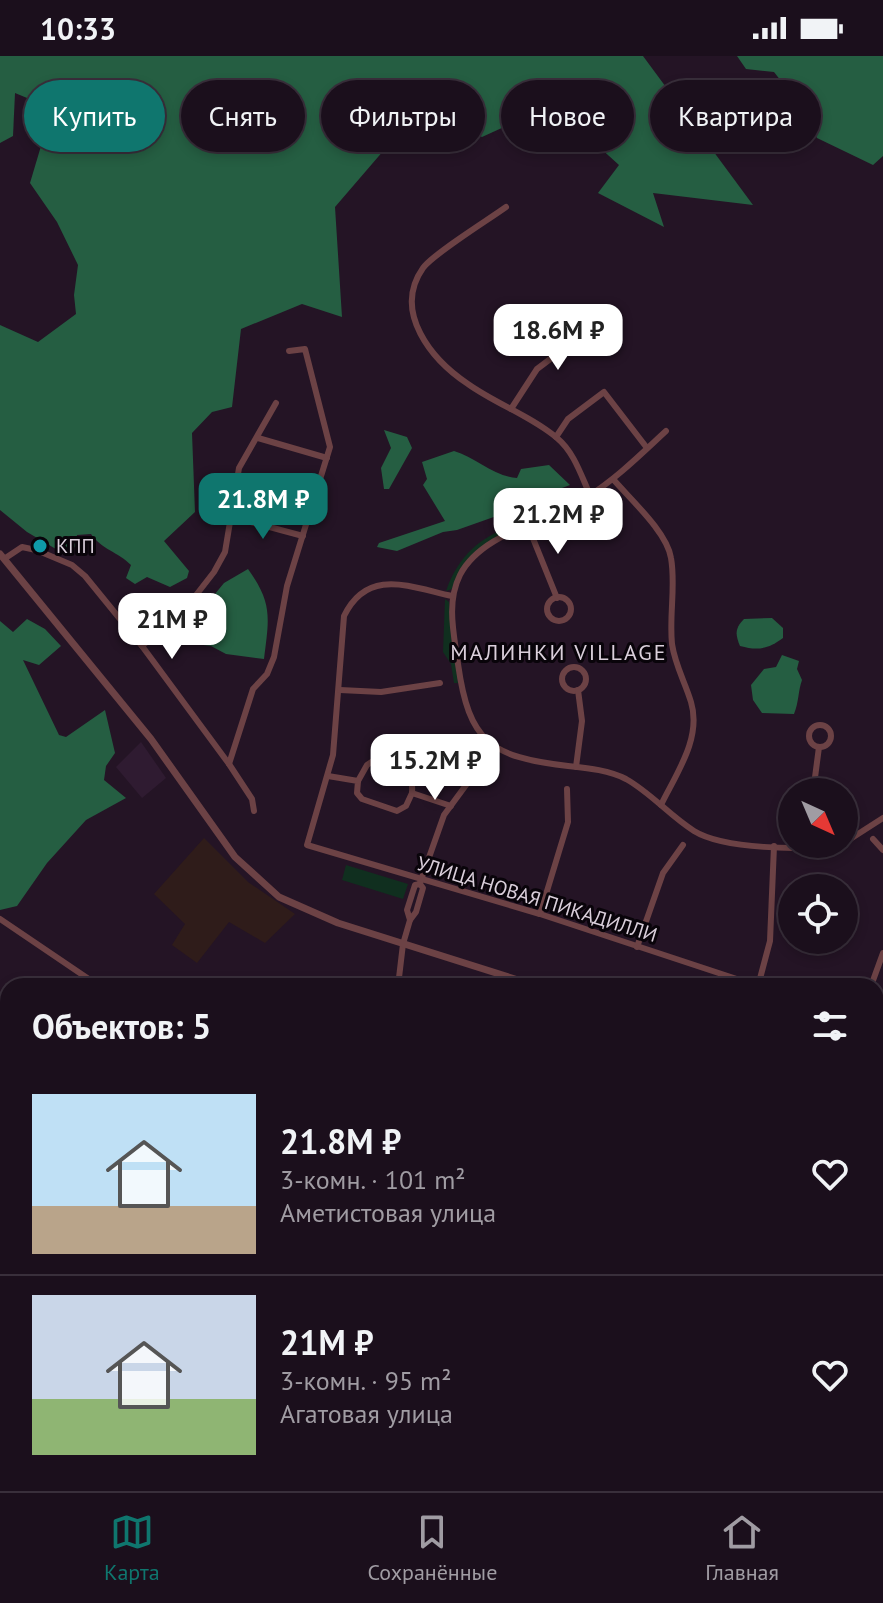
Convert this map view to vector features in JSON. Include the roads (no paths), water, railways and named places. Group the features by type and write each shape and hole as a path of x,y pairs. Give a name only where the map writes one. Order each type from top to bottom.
{"street":[{"path":"506,207 424,266 412,296 412,316 424,341 443,364 468,384 556,437 574,459 590,495"},
{"path":"511,409 537,369 594,326"},
{"path":"229,764 253,689 267,674 274,657 287,586 327,458 329,437 305,349 289,351"},
{"path":"556,437 568,419 604,392 647,448"},
{"path":"142,646 186,608 214,572 225,552 239,468 276,403"},
{"path":"666,431 613,479 590,495 487,544 471,559 461,573 452,596 452,625 464,703 470,720 494,747 529,761 625,778 693,830 710,839 778,846"},
{"path":"258,438 327,458"},
{"path":"613,479 661,535 671,558 672,642 692,705 694,724 692,742 661,805"},
{"path":"232,517 303,536"},
{"path":"528,526 557,598"},
{"path":"254,811 252,799 229,764 142,646 85,576 72,565 22,547 2,557 151,739 235,857 264,885 308,911 511,978"},
{"path":"358,781 328,776 340,690 344,616 360,593 380,584 452,596"},
{"path":"557,598 564,599 571,608 567,618 560,621 552,619 547,613 548,604 557,598"},
{"path":"340,690 381,692 440,683"},
{"path":"576,767 582,721 578,690"},
{"path":"399,978 403,944 410,920 416,912 423,888 420,882 436,832 494,747"},
{"path":"815,778 819,747"},
{"path":"376,759 408,769 413,776 412,793 406,806 397,811 362,799 357,793 358,781 367,765 376,759"},
{"name":"УЛИЦА НОВАЯ ПИКАДИЛЛИ","path":"328,776 307,845 420,882 540,914 732,978"},
{"path":"540,914 568,822 567,789"},
{"path":"412,793 451,806"},
{"path":"858,834 883,818"},
{"path":"873,839 883,850"},
{"path":"637,947 663,873 683,845"},
{"path":"757,978 770,941 774,846"},
{"path":"0,919 87,978"},
{"path":"874,978 883,953"}],"place":[{"name":"КПП","path":"40,546"}],"district":[{"name":"МАЛИНКИ VILLAGE","path":"559,652"}]}
